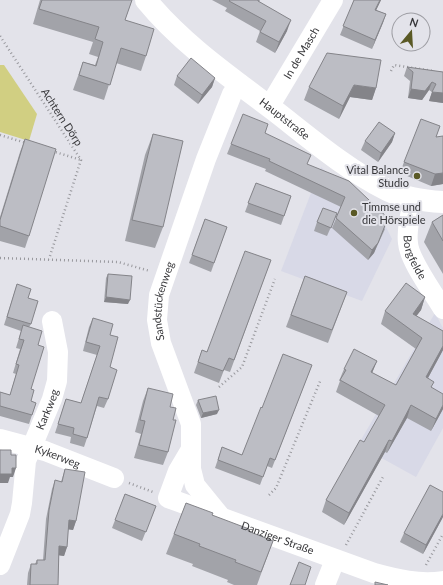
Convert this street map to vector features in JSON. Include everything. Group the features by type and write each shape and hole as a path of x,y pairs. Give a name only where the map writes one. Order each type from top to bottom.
{"main road":[{"name":"Hauptstraße","path":"146,0 195,49 344,164 387,190 413,199 443,202"}],"street":[{"name":"In de Masch","path":"269,106 333,0"},
{"name":"Sandstückenweg","path":"221,517 196,485 191,469 191,424 161,344 156,320 159,295 206,159 232,94 240,84"},
{"name":"Borgfelde","path":"413,199 408,243 413,259 443,309"},
{"name":"Karkweg","path":"0,565 20,514 26,461 52,399 57,381 58,352 52,320"},
{"name":"Kykerweg","path":"0,439 45,451 114,478"},
{"path":"168,498 178,471 192,448"},
{"name":"Danziger Straße","path":"168,498 374,573 404,581 437,583 443,581"},
{"path":"325,585 335,560"}],"path":[{"name":"Achtern Dörp","path":"0,36 81,160 49,259"},
{"path":"391,71 394,65 436,71"},
{"path":"0,135 29,144"},
{"path":"52,151 81,160"},
{"path":"0,258 118,262 166,275"},
{"path":"219,387 242,367 275,279"},
{"path":"269,495 276,488 321,379"},
{"path":"335,560 349,541 384,475"},
{"path":"114,478 168,498"},
{"path":"416,582 443,534"}],"shaded area":[{"path":"0,65 4,65 37,114 29,141 0,132"},
{"path":"321,167 386,227 392,239 362,301 281,271"},
{"path":"435,313 443,328 443,428 416,477 358,445"}],"building":[{"path":"42,0 132,0 125,20 154,29 146,56 121,48 110,85 79,75 83,62 96,66 103,42 95,39 99,27 39,9"},
{"path":"258,0 291,20 279,42 260,32 266,21 229,1"},
{"path":"354,0 380,0 375,10 386,14 375,40 343,26"},
{"path":"327,53 381,60 376,88 354,85 343,106 309,87"},
{"path":"191,58 215,78 202,95 177,76"},
{"path":"407,67 443,72 443,93 432,92 436,84 432,82 425,91 411,89 413,72"},
{"path":"243,114 268,124 265,133 311,155 307,164 349,181 388,218 378,243 372,250 336,218 345,197 269,161 270,159 231,144"},
{"path":"421,119 440,126 436,137 443,136 443,173 435,174 404,162"},
{"path":"379,122 395,133 381,153 365,141"},
{"path":"153,134 183,141 163,227 132,220"},
{"path":"25,139 56,149 29,236 0,226 0,220"},
{"path":"256,183 291,196 284,216 248,203"},
{"path":"323,208 337,213 331,228 317,222"},
{"path":"443,215 443,241 432,222"},
{"path":"205,219 227,227 214,263 192,255"},
{"path":"245,251 271,260 234,360 229,358 223,371 198,362 202,350 207,352"},
{"path":"108,274 132,276 130,300 106,297"},
{"path":"305,276 347,292 332,330 291,315"},
{"path":"406,283 425,297 413,314 443,331 443,346 426,377 434,382 431,387 443,394 443,405 436,419 411,405 392,441 389,440 349,513 326,500 360,440 364,442 385,405 340,380 346,370 344,369 354,349 377,361 371,372 396,385 422,338 385,311"},
{"path":"17,284 31,289 28,298 38,301 31,324 7,317"},
{"path":"93,318 113,324 110,335 118,337 110,367 117,370 108,399 99,397 87,438 73,434 74,428 58,424 66,399 81,403 100,346 86,342"},
{"path":"23,325 42,331 38,345 44,347 31,389 34,390 31,401 36,403 32,415 0,406 0,392 10,395 19,365 16,364 24,340 19,339"},
{"path":"283,354 312,365 275,460 270,458 263,477 218,460 222,447 242,455"},
{"path":"148,388 173,394 170,407 176,408 173,420 176,420 168,452 139,445 145,421 140,420"},
{"path":"216,396 219,410 203,413 198,400"},
{"path":"0,450 11,450 11,455 16,455 16,468 12,468 12,474 0,474"},
{"path":"65,469 85,472 76,521 69,520 67,547 59,546 58,585 30,585 31,564 37,564 37,560 45,560 49,510 55,480 62,482"},
{"path":"430,485 443,492 443,514 426,545 404,533"},
{"path":"125,494 156,506 146,532 115,520"},
{"path":"186,503 213,513 212,515 249,529 248,531 273,541 261,572 235,562 236,560 199,546 200,544 174,534"},
{"path":"299,562 311,567 305,585 290,585"},
{"path":"375,582 388,585 375,585"}],"place":[{"name":"Vital Balance Studio","path":"417,176"},
{"name":"Timmse und die Hörspiele","path":"354,213"}]}
